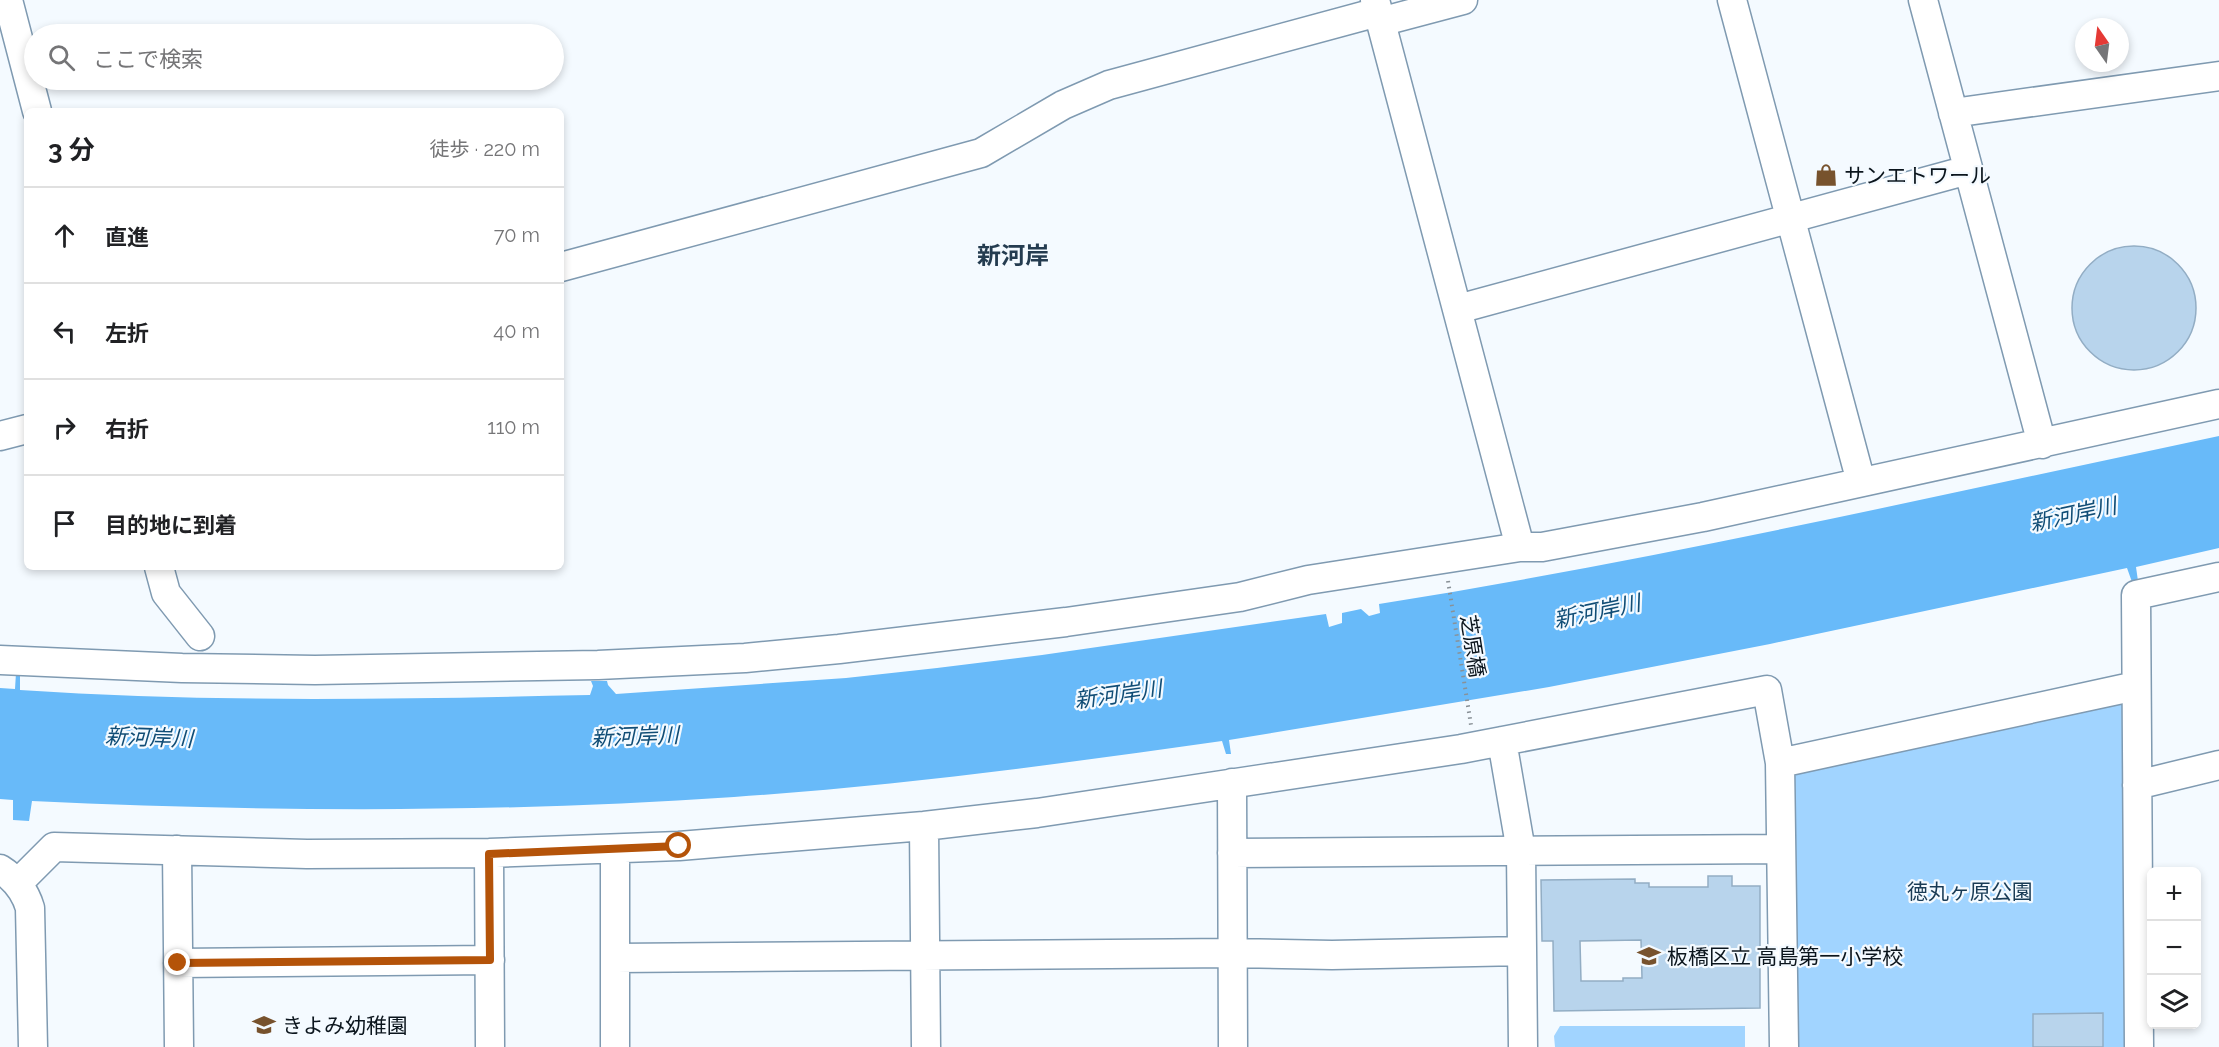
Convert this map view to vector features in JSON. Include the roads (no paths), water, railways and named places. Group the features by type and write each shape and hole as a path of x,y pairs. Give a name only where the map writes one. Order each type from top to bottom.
{"street":[{"path":"8,0 24,61"},
{"path":"564,266 981,153 1063,105 1109,85 1378,11 1463,0"},
{"path":"1732,0 1861,482"},
{"path":"1923,0 2042,444"},
{"path":"1378,11 1520,547"},
{"path":"1953,113 2219,76"},
{"path":"32,90 36,108"},
{"path":"1458,309 1968,170"},
{"path":"0,660 182,668 315,670 598,665 745,658 839,649 1089,619 1240,597 1308,580 1520,547 1542,547 1680,521 2219,404"},
{"path":"0,436 24,430"},
{"path":"160,570 166,593 200,636"},
{"path":"2139,1047 2136,595 2219,577"},
{"path":"1780,763 2136,686"},
{"path":"33,1047 32,922 26,896 9,876 54,847 307,854 489,854 679,846 924,826 1037,813 1461,749 1767,690 1780,763 1784,1047"},
{"path":"1502,741 1521,851 1523,1047"},
{"path":"2137,785 2219,765"},
{"path":"1232,783 1233,1047"},
{"path":"924,826 926,1047"},
{"path":"615,849 615,1047"},
{"path":"1232,853 1781,849"},
{"path":"177,850 179,1047"},
{"path":"489,854 490,1047"},
{"path":"616,958 1233,953 1332,956 1522,951"},
{"path":"178,963 490,960"}],"water":[{"name":"新河岸川","path":"2219,436 2219,548 2136,567 2138,581 2132,582 2127,568 1770,644 1549,687 1229,740 1231,754 1226,754 1222,741 1039,766 856,787 734,797 558,806 295,809 32,801 29,821 13,820 13,800 0,799 0,688 15,689 16,673 20,674 20,690 162,697 305,699 590,695 593,686 591,681 607,681 616,694 846,678 1042,655 1326,614 1329,627 1342,623 1342,613 1361,609 1369,616 1380,613 1379,604 1695,547"}],"place":[{"name":"サンエトワール","path":"1826,175"},
{"name":"板橋区立 高島第一小学校","path":"1649,956"},
{"name":"きよみ幼稚園","path":"264,1025"}],"district":[{"name":"新河岸","path":"1013,255"}],"park label":[{"name":"徳丸ヶ原公園","path":"1970,891"}]}
